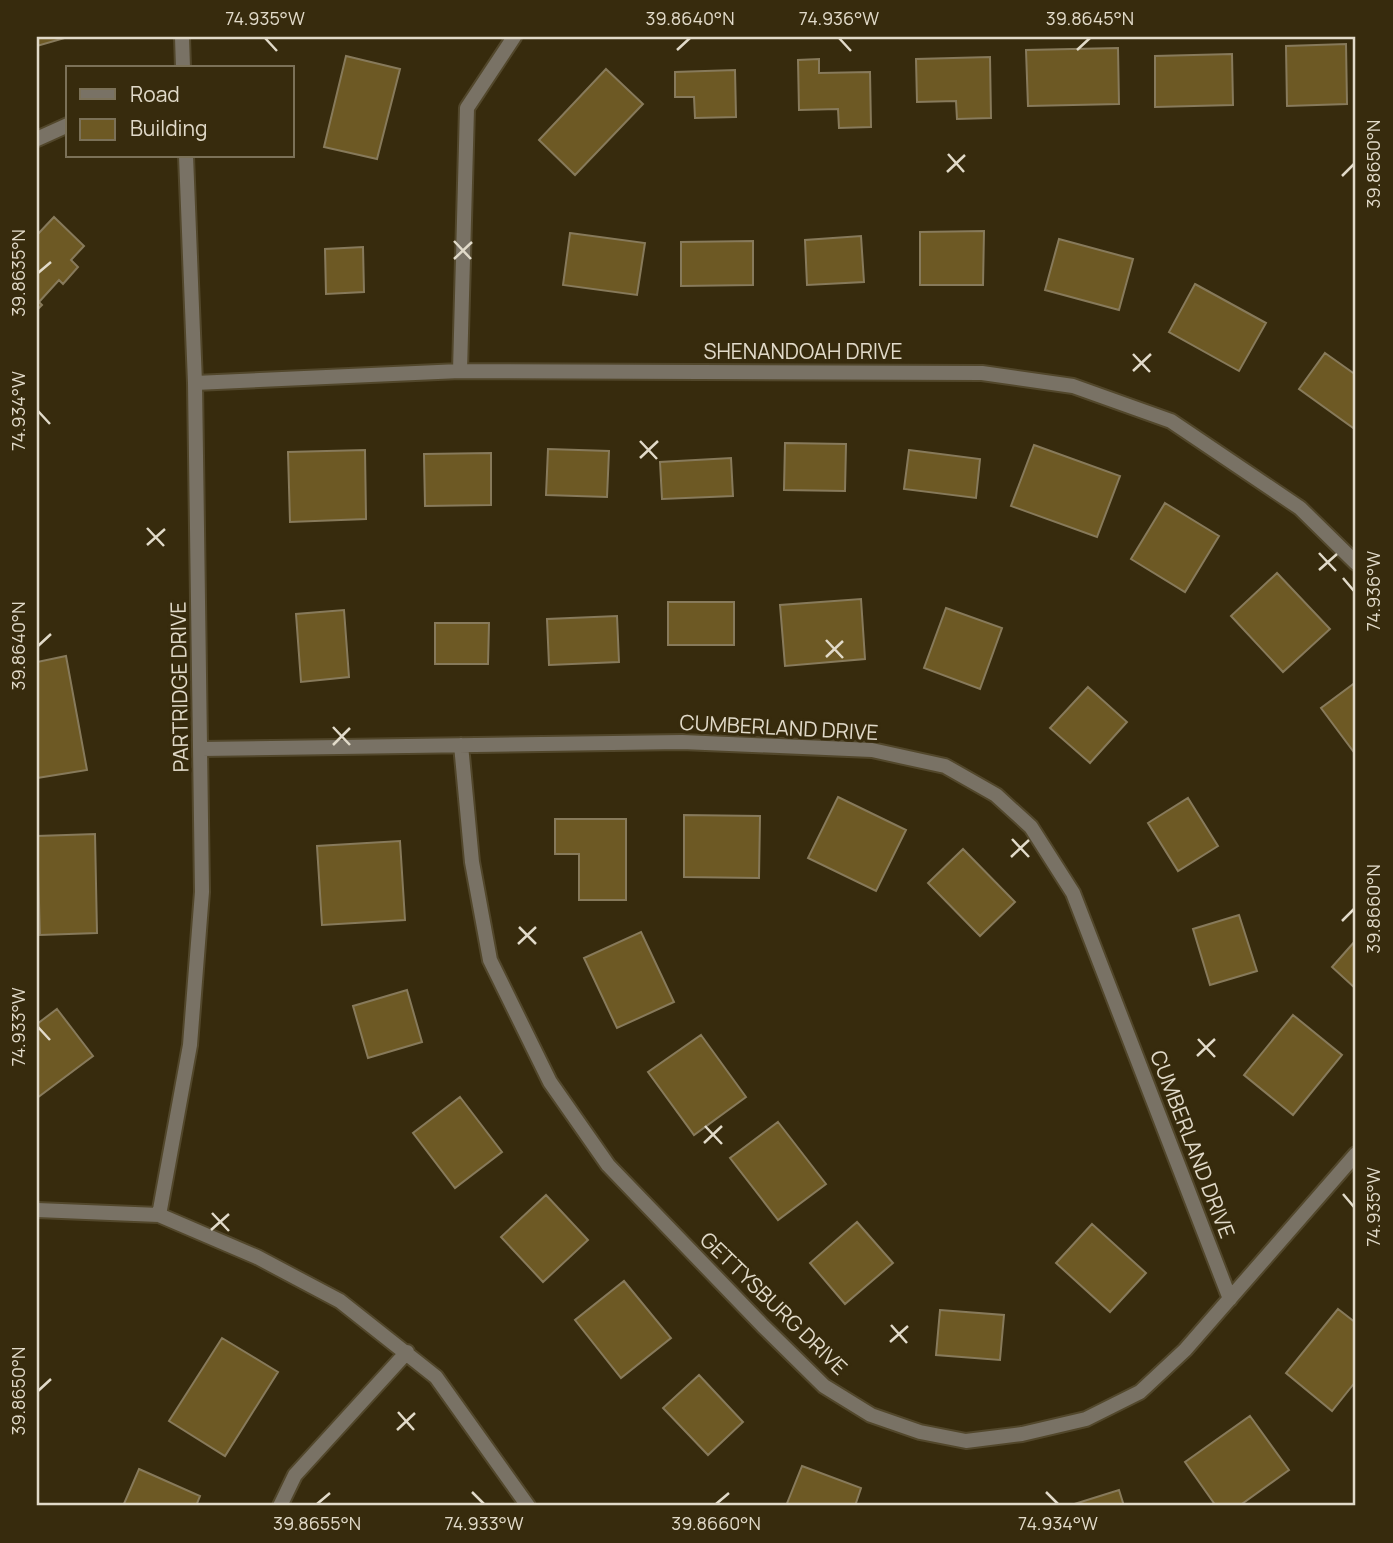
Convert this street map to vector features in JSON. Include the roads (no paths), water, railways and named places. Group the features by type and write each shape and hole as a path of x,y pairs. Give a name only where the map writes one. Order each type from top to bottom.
{"street":[{"path":"182,37 183,66"},
{"path":"460,371 467,108 514,37"},
{"path":"37,139 66,126"},
{"name":"PARTRIDGE DRIVE","path":"159,1215 190,1045 202,892 195,383 186,158"},
{"name":"SHENANDOAH DRIVE","path":"195,383 460,371 982,373 1073,386 1171,421 1300,508 1356,563"},
{"name":"CUMBERLAND DRIVE","path":"201,749 682,742 872,750 945,765 996,795 1031,827 1073,893 1230,1299"},
{"name":"GETTYSBURG DRIVE","path":"461,745 472,862 489,960 550,1082 608,1165 824,1386 871,1416 920,1432 966,1441 1023,1434 1086,1419 1140,1392 1185,1350 1356,1154"},
{"path":"37,1210 159,1215 257,1257 340,1301 436,1377 528,1506"},
{"path":"280,1506 295,1475 407,1352"}]}
